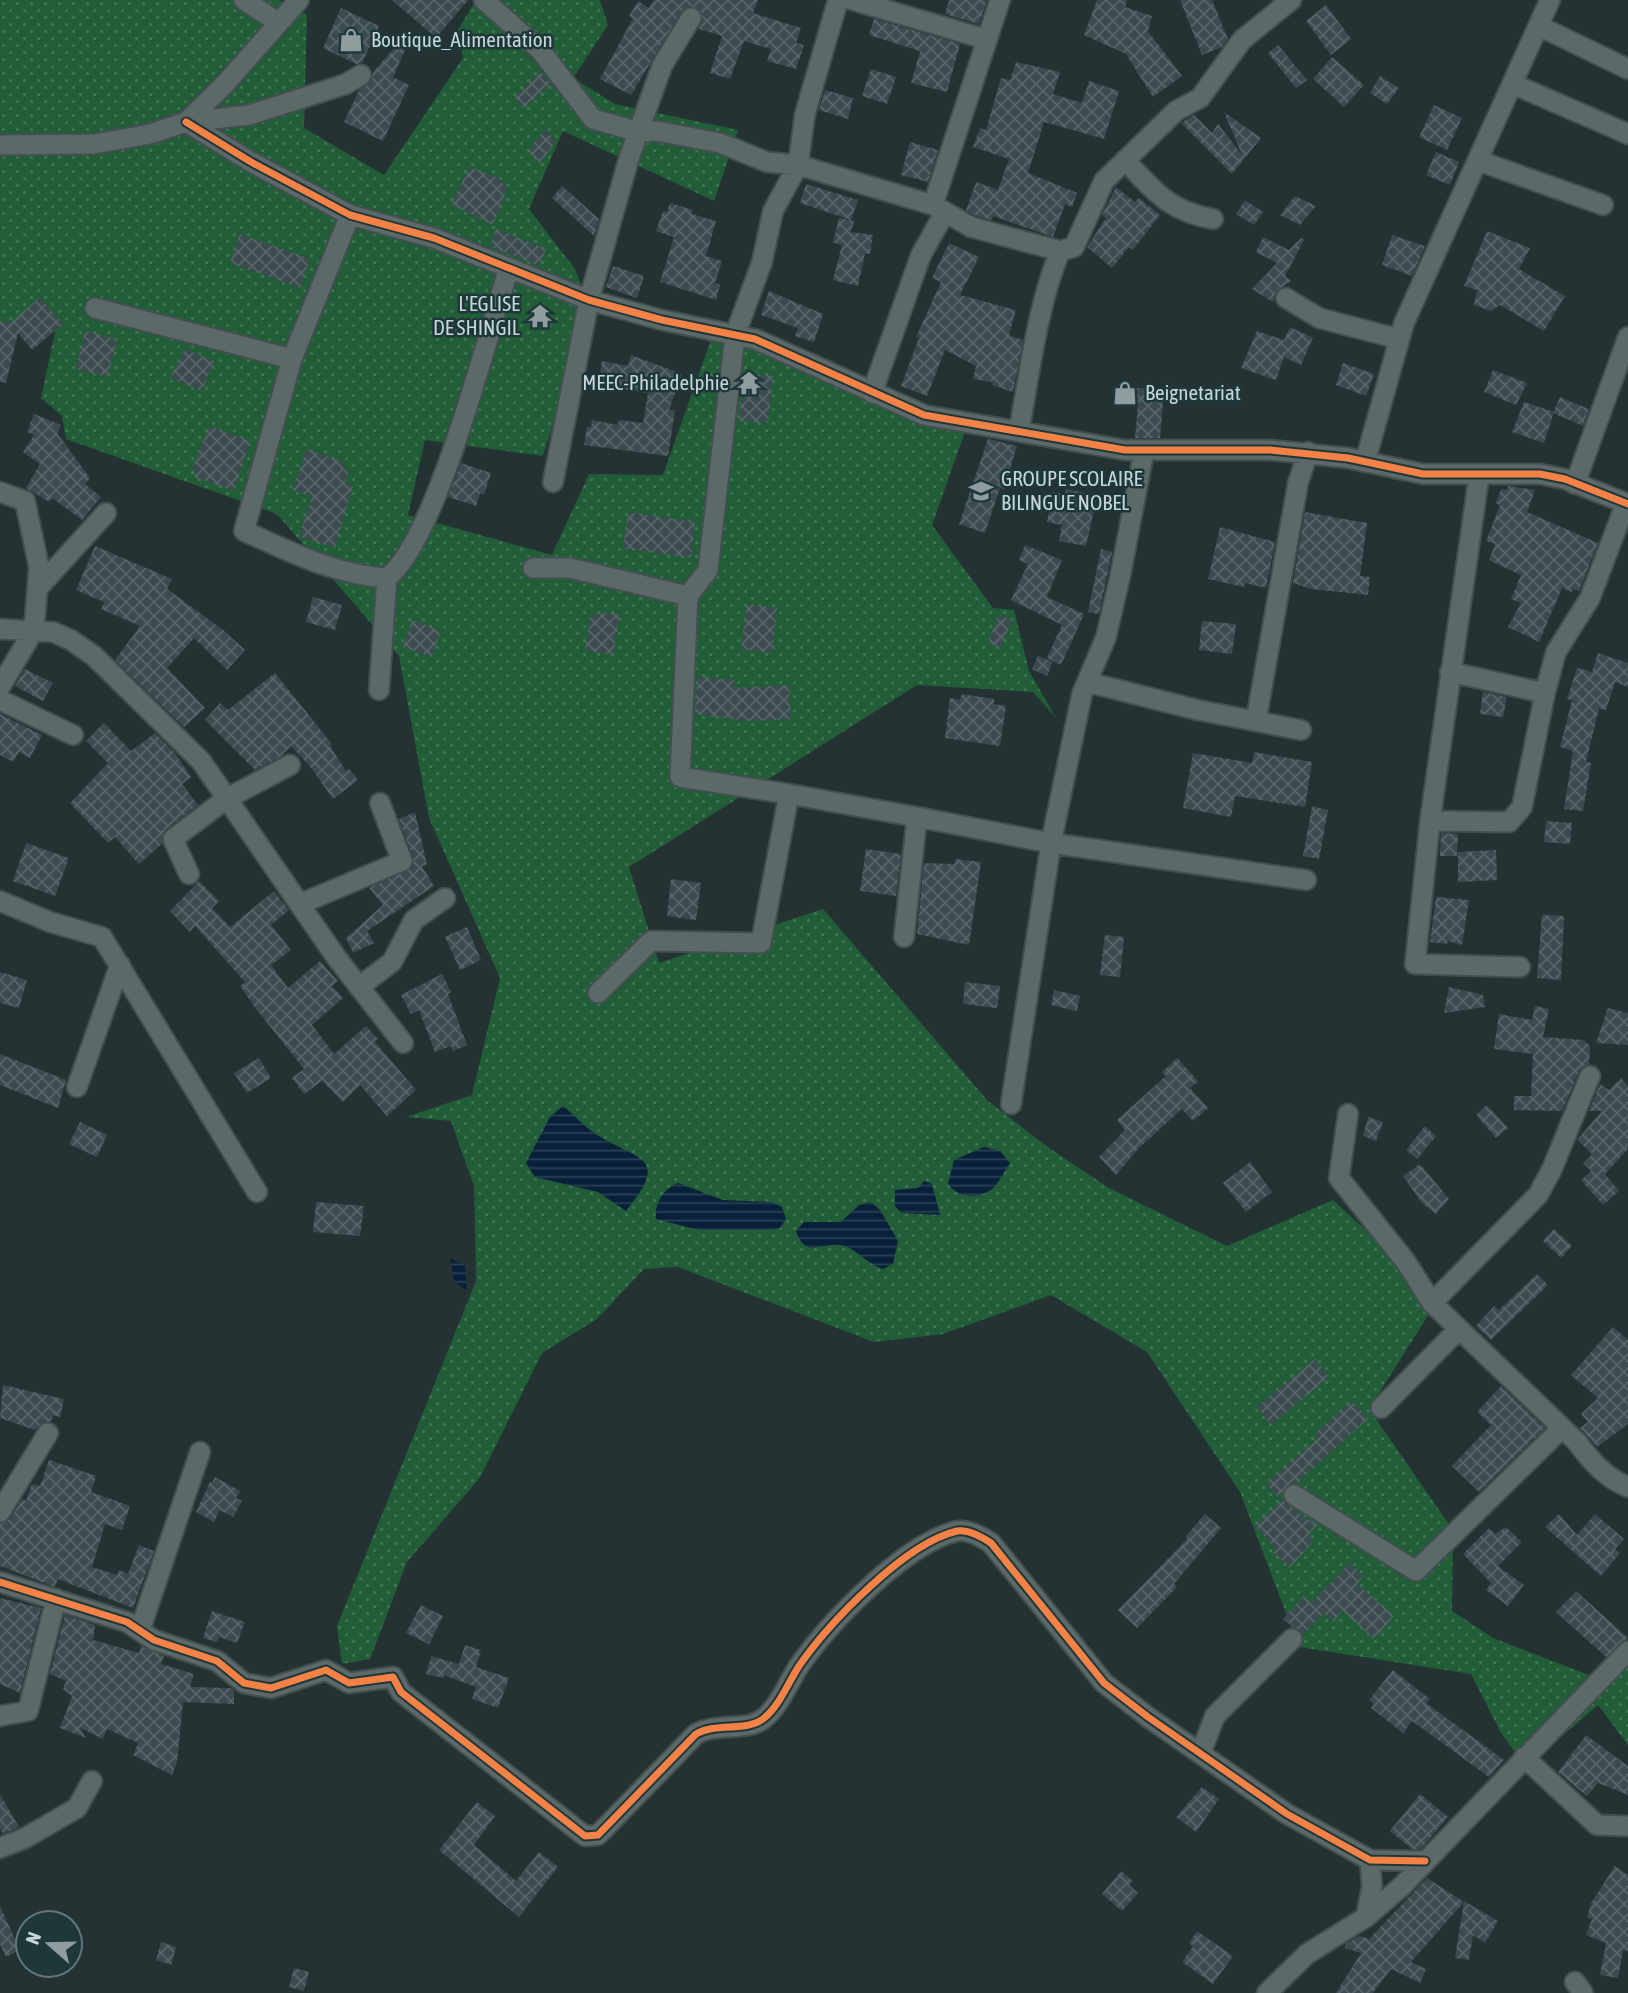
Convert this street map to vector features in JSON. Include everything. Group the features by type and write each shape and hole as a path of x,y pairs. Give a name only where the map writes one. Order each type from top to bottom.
{"street":[{"path":"244,0 279,23"},
{"path":"186,122 299,0"},
{"path":"484,0 541,51 593,119 639,132 657,131 720,143 767,162 798,165 938,210 1000,236 1060,251 1074,247 1104,181 1176,111 1200,98 1242,40 1291,0"},
{"path":"838,0 805,114 798,165 774,211 762,262 735,335 708,570 688,596 680,777 789,794 1051,843 1306,880"},
{"path":"852,0 985,39"},
{"path":"873,393 938,210 985,39 999,0"},
{"path":"1366,462 1399,339 1550,0"},
{"path":"552,482 589,300 639,132 662,66 691,18"},
{"path":"1539,26 1628,69"},
{"path":"0,145 94,144 150,134 186,122 249,115 346,84 360,75"},
{"path":"1513,84 1628,134"},
{"path":"186,122 251,162 350,215 434,238 589,300 662,320 755,339 924,415 1144,451 1308,452 1423,474 1540,474 1627,504 1590,598 1556,652 1545,693 1532,768 1516,816 1509,822 1430,821"},
{"path":"1125,160 1166,203 1190,215 1213,219"},
{"path":"1479,161 1603,205"},
{"path":"350,215 292,359 244,531 327,566 363,577 387,578"},
{"path":"1019,431 1038,325 1060,251"},
{"path":"379,690 387,578 412,548 439,488 509,268"},
{"path":"1286,298 1320,318 1399,339"},
{"path":"95,308 292,359"},
{"path":"1575,484 1628,337"},
{"path":"1011,1104 1051,843 1087,682 1106,637 1144,451"},
{"path":"1256,721 1298,483 1308,452"},
{"path":"1479,476 1430,821 1415,964 1520,967"},
{"path":"0,492 25,501 39,567 34,630 0,687"},
{"path":"38,588 106,513"},
{"path":"533,568 570,568 688,596"},
{"path":"0,629 53,632 71,640 94,656 201,761 359,987 403,1043"},
{"path":"1450,672 1545,693"},
{"path":"1087,682 1301,730"},
{"path":"0,699 73,735"},
{"path":"189,874 173,839 226,799 290,765"},
{"path":"598,993 651,941 761,943 789,794"},
{"path":"300,904 402,861 380,803"},
{"path":"904,937 917,817"},
{"path":"359,987 392,962 414,920 444,898"},
{"path":"0,901 50,922 102,937 257,1192"},
{"path":"77,1087 120,965"},
{"path":"1432,1303 1538,1195 1552,1169 1590,1076"},
{"path":"1348,1114 1339,1178 1406,1262 1432,1303 1562,1427 1590,1460 1614,1481 1628,1487"},
{"path":"1381,1408 1459,1329"},
{"path":"1294,1495 1416,1571 1562,1427"},
{"path":"0,1512 48,1433"},
{"path":"139,1630 200,1452"},
{"path":"0,1582 127,1622 154,1640 217,1661 244,1683 271,1688 326,1670 349,1683 393,1677 401,1692 585,1836 598,1835 696,1734 709,1726 746,1725 762,1721 800,1665 865,1591 924,1545 959,1530 978,1535 992,1543 1104,1683 1287,1814 1370,1860 1425,1861"},
{"path":"0,1716 28,1711 56,1599"},
{"path":"1201,1752 1215,1716 1292,1639"},
{"path":"1267,1993 1307,1954 1366,1917 1425,1861 1628,1651"},
{"path":"1524,1757 1597,1825 1628,1826"},
{"path":"0,1847 25,1838 77,1808 92,1781"},
{"path":"1597,1825 1628,1814"},
{"path":"1366,1917 1372,1886 1370,1860"}],"green space":[{"path":"0,0 279,0 307,15 304,128 384,175 463,58 458,30 476,0 600,0 608,25 573,78 615,104 738,130 714,201 563,131 529,209 575,269 589,307 543,456 425,440 408,515 552,555 589,474 663,475 714,331 967,426 932,525 993,608 1014,610 1029,671 1056,718 1033,692 917,685 629,867 659,963 823,909 988,1101 1049,1148 1109,1188 1227,1246 1333,1200 1439,1298 1369,1409 1453,1530 1452,1611 1493,1638 1599,1679 1628,1651 1628,1745 1598,1705 1442,1839 1520,1759 1501,1733 1471,1674 1299,1647 1240,1492 1147,1352 1051,1295 943,1334 874,1342 678,1267 644,1269 597,1319 542,1353 479,1479 407,1562 370,1659 342,1664 337,1626 476,1281 474,1186 451,1121 406,1117 472,1095 500,978 429,818 399,656 277,514 66,439 62,416 41,398 55,332 0,325"}],"water":[{"path":"563,1106 597,1135 644,1162 648,1170 646,1180 626,1211 598,1192 535,1177 526,1163 550,1117"},
{"path":"984,1147 1000,1151 1010,1163 996,1185 983,1194 970,1196 952,1189 948,1184 954,1160"},
{"path":"924,1181 932,1184 940,1215 901,1213 895,1206 895,1190 918,1188"},
{"path":"678,1183 723,1200 772,1202 782,1207 786,1219 780,1228 769,1230 699,1230 656,1219 656,1207 661,1197"},
{"path":"871,1202 880,1210 898,1241 893,1264 883,1269 844,1246 816,1248 805,1245 800,1240 796,1231 804,1222 841,1222 859,1205"},
{"path":"450,1258 465,1265 467,1291 454,1282"}],"building":[{"path":"392,0 468,0 436,38"},
{"path":"654,0 758,0 753,13 801,28 796,43 804,45 796,69 767,61 771,49 744,41 730,79 710,73 722,36 699,29 702,13 691,6 681,12 631,95 600,79 633,18 629,16 638,1 649,8"},
{"path":"949,0 987,0 979,24 945,14"},
{"path":"1097,0 1127,0 1125,7 1152,16 1148,31 1182,76 1153,97 1126,54 1084,35"},
{"path":"1180,0 1212,0 1228,39 1222,47 1202,55"},
{"path":"1326,5 1351,39 1331,55 1306,21"},
{"path":"341,8 379,26 362,63 356,64 323,48"},
{"path":"874,19 960,44 947,92 911,83 920,51 869,35"},
{"path":"410,30 413,32 393,77 409,85 383,141 344,122 359,90 371,81 373,72"},
{"path":"1278,45 1307,80 1296,88 1268,53"},
{"path":"1332,57 1364,85 1344,107 1313,79"},
{"path":"1016,62 1060,72 1053,94 1082,103 1089,81 1119,91 1104,139 1044,122 1028,173 1077,193 1072,207 1065,204 1053,237 993,216 992,220 976,216 966,210 976,182 998,190 1009,159 973,147 980,128 986,130 1001,78 1010,80"},
{"path":"871,69 896,77 887,104 862,96"},
{"path":"541,72 551,84 524,108 514,97"},
{"path":"1380,76 1399,88 1387,104 1370,93"},
{"path":"825,90 853,98 848,119 819,110"},
{"path":"1434,105 1462,118 1447,150 1419,137"},
{"path":"1224,112 1261,138 1232,174 1181,123 1194,115 1212,133 1218,124 1242,155"},
{"path":"545,129 556,142 540,163 528,151"},
{"path":"910,142 938,150 928,182 901,175"},
{"path":"1436,152 1459,162 1450,185 1426,175"},
{"path":"470,167 501,179 500,182 508,186 493,225 451,204"},
{"path":"806,184 858,200 851,220 800,203"},
{"path":"562,186 599,219 594,236 552,198"},
{"path":"1116,187 1135,202 1139,198 1160,215 1133,250 1129,247 1112,268 1087,247 1106,218 1102,215"},
{"path":"1295,196 1316,206 1300,225 1280,215"},
{"path":"1245,200 1263,212 1254,225 1236,214"},
{"path":"670,203 693,210 692,214 716,221 706,256 722,261 715,283 720,285 716,300 660,282 674,237 656,231 663,211 667,212"},
{"path":"839,218 854,221 851,232 873,235 870,254 865,253 858,286 833,280 842,245 833,243"},
{"path":"496,229 546,249 539,266 490,246"},
{"path":"1487,231 1530,248 1519,269 1565,296 1544,331 1500,305 1491,311 1474,305 1477,290 1464,286"},
{"path":"240,234 310,259 300,288 230,263"},
{"path":"1392,235 1425,246 1412,276 1382,265"},
{"path":"1263,237 1289,250 1301,238 1304,240 1285,276 1291,281 1276,291 1273,302 1252,289 1277,263 1256,252"},
{"path":"949,243 979,257 960,295 1016,310 1009,335 1023,340 1013,392 992,385 993,382 973,379 976,366 945,350 927,396 901,386 919,338 916,337 941,282 932,278"},
{"path":"613,266 644,276 637,298 606,287"},
{"path":"769,291 823,314 814,342 795,336 798,328 761,315"},
{"path":"40,297 63,324 32,350 18,333 6,383 0,382 0,321 10,323"},
{"path":"1290,327 1313,338 1301,365 1284,357 1276,380 1241,368 1257,331 1284,340"},
{"path":"85,331 117,339 108,377 76,369"},
{"path":"185,349 214,361 202,391 170,378"},
{"path":"631,355 682,374 669,410 675,410 668,456 584,445 587,427 591,427 592,420 618,425 619,420 643,423 648,393 598,385 602,361 628,366"},
{"path":"1343,363 1374,374 1366,396 1336,385"},
{"path":"1493,370 1527,383 1516,405 1484,392"},
{"path":"744,373 773,376 768,423 739,421"},
{"path":"1125,386 1164,392 1160,438 1135,438 1138,404 1123,401"},
{"path":"1560,397 1589,409 1583,426 1553,413"},
{"path":"1524,402 1554,412 1544,443 1512,432"},
{"path":"34,414 61,425 57,433 90,478 85,484 101,497 82,520 52,498 49,502 26,488 40,464 23,452 34,435 27,432"},
{"path":"209,426 250,441 234,491 194,477 196,471 192,469"},
{"path":"988,439 1017,446 1004,490 1000,488 985,533 959,524"},
{"path":"307,449 345,463 343,469 349,471 345,482 353,485 335,548 299,536 312,497 293,490"},
{"path":"461,463 491,473 484,495 480,493 476,506 448,497"},
{"path":"1508,486 1535,490 1527,512 1598,543 1579,591 1573,589 1572,592 1562,588 1539,642 1508,627 1521,603 1511,599 1521,575 1489,560 1495,544 1486,541 1500,505 1496,503 1501,489 1507,490"},
{"path":"1066,489 1085,493 1084,498 1096,501 1086,546 1059,541 1062,525 1047,522 1053,492 1065,494"},
{"path":"628,512 695,522 691,558 623,548"},
{"path":"1305,512 1367,523 1360,576 1370,577 1368,595 1311,589 1293,583"},
{"path":"1220,527 1275,542 1266,588 1245,583 1244,587 1208,579"},
{"path":"1025,545 1062,560 1047,597 1084,614 1061,665 1047,658 1062,625 1011,600 1028,564 1019,560"},
{"path":"95,546 172,579 167,589 223,630 245,650 227,670 194,638 167,668 205,708 184,727 115,660 140,626 101,609 104,602 76,590"},
{"path":"1101,549 1112,552 1099,614 1088,612"},
{"path":"313,597 342,605 335,630 306,622"},
{"path":"747,604 777,608 772,653 741,649"},
{"path":"601,612 620,615 613,655 585,650 591,614 600,616"},
{"path":"998,615 1012,620 1001,648 988,643"},
{"path":"412,620 441,631 432,657 403,647"},
{"path":"1202,621 1236,624 1232,654 1199,650"},
{"path":"1598,653 1628,663 1628,687 1615,682 1606,710 1599,708 1586,762 1591,763 1583,811 1564,809 1573,751 1560,747 1572,700 1567,699 1577,668 1592,672"},
{"path":"1038,656 1053,662 1047,676 1032,669"},
{"path":"25,669 53,683 43,701 15,686"},
{"path":"275,673 332,744 330,746 346,771 349,769 358,780 333,799 312,769 291,746 280,757 255,770 205,720 220,703 228,710"},
{"path":"698,676 736,681 735,688 789,685 791,719 749,721 695,714"},
{"path":"1483,692 1507,697 1503,717 1480,714"},
{"path":"962,694 994,699 994,704 1006,706 1000,746 945,738 950,698 960,700"},
{"path":"0,714 42,735 30,758 19,752 13,762 0,755"},
{"path":"104,723 131,751 155,733 175,753 191,777 182,784 198,805 165,830 162,844 139,864 115,837 108,843 70,803 108,763 86,741"},
{"path":"1254,752 1312,762 1305,807 1235,796 1231,817 1183,808 1193,753 1252,763"},
{"path":"1312,806 1328,810 1319,859 1303,856"},
{"path":"415,812 427,865 422,866 434,886 367,931 374,943 353,953 346,938 383,905 369,888 412,868 413,857 399,819"},
{"path":"1546,821 1572,823 1570,844 1544,842"},
{"path":"1441,833 1458,834 1457,856 1440,856"},
{"path":"26,843 69,858 55,896 13,881"},
{"path":"866,849 901,854 896,896 860,891"},
{"path":"1496,850 1497,880 1458,882 1458,852"},
{"path":"955,859 981,862 969,945 917,934 924,863 954,864"},
{"path":"671,879 701,883 696,920 667,916"},
{"path":"199,881 219,901 212,908 230,927 274,891 289,910 271,925 291,950 271,965 288,988 320,961 338,981 332,986 343,998 312,1025 334,1054 366,1026 378,1039 375,1042 416,1090 387,1116 360,1085 343,1102 322,1081 304,1094 292,1078 304,1069 240,986 245,982 195,926 190,932 170,911"},
{"path":"1436,897 1469,900 1462,945 1448,941 1447,944 1430,942"},
{"path":"1542,915 1564,916 1561,980 1537,978"},
{"path":"467,927 481,960 460,970 445,937"},
{"path":"1105,935 1124,937 1120,977 1100,975"},
{"path":"0,972 27,980 19,1008 0,1003"},
{"path":"442,974 451,992 448,994 467,1045 453,1051 451,1046 435,1052 419,1010 411,1014 401,995"},
{"path":"965,982 1000,986 997,1008 963,1004"},
{"path":"1449,987 1483,995 1485,1007 1444,1013"},
{"path":"1054,990 1080,996 1077,1011 1051,1005"},
{"path":"1535,1006 1549,1009 1543,1037 1584,1040 1590,1046 1589,1064 1579,1071 1562,1111 1514,1110 1514,1096 1531,1096 1533,1054 1494,1049 1499,1014 1532,1020"},
{"path":"1608,1008 1628,1013 1628,1045 1596,1043"},
{"path":"0,1054 66,1080 58,1108 0,1085"},
{"path":"259,1058 271,1078 247,1093 234,1073"},
{"path":"1177,1058 1198,1081 1190,1088 1208,1108 1193,1121 1182,1109 1139,1148 1116,1175 1099,1157 1125,1130 1117,1120 1166,1076 1162,1072"},
{"path":"1621,1078 1628,1086 1628,1149 1605,1174 1619,1191 1603,1205 1581,1180 1591,1171 1583,1163 1592,1154 1577,1140 1602,1111 1589,1111 1600,1084 1609,1090"},
{"path":"1487,1105 1508,1128 1496,1138 1476,1115"},
{"path":"1368,1117 1383,1122 1376,1141 1363,1136"},
{"path":"80,1122 107,1135 97,1157 69,1144"},
{"path":"1425,1126 1436,1136 1417,1159 1406,1150"},
{"path":"1250,1162 1272,1192 1246,1212 1223,1183"},
{"path":"1420,1164 1449,1199 1436,1214 1422,1203 1403,1176"},
{"path":"316,1202 364,1206 360,1236 313,1232"},
{"path":"1554,1229 1572,1246 1561,1258 1543,1241"},
{"path":"1537,1274 1548,1285 1491,1340 1476,1326 1494,1306 1499,1310"},
{"path":"1613,1327 1628,1340 1628,1424 1597,1447 1580,1428 1588,1422 1581,1414 1598,1398 1571,1375"},
{"path":"1315,1359 1329,1377 1271,1425 1257,1407"},
{"path":"3,1385 64,1399 60,1417 53,1415 51,1421 42,1423 35,1430 0,1418"},
{"path":"1501,1386 1545,1428 1479,1492 1452,1466 1491,1425 1477,1412"},
{"path":"1352,1401 1368,1419 1296,1483 1288,1485 1279,1498 1266,1484 1317,1439 1314,1434"},
{"path":"49,1460 96,1476 91,1492 130,1506 122,1530 105,1524 92,1567 117,1575 119,1570 128,1574 139,1545 154,1551 133,1608 58,1579 55,1587 0,1566 0,1524 10,1519 22,1499 26,1501 32,1484 40,1486"},
{"path":"215,1477 240,1491 236,1498 242,1501 233,1517 220,1510 214,1522 196,1512"},
{"path":"1283,1499 1304,1518 1318,1524 1308,1535 1314,1541 1290,1567 1273,1552 1276,1549 1255,1526"},
{"path":"1205,1514 1221,1528 1174,1584 1177,1587 1137,1628 1118,1610 1188,1538 1186,1536"},
{"path":"1559,1514 1577,1535 1595,1514 1624,1539 1615,1549 1620,1553 1601,1576 1545,1527"},
{"path":"1506,1527 1522,1542 1498,1566 1524,1585 1508,1606 1486,1590 1491,1583 1463,1554 1489,1528 1495,1534"},
{"path":"1350,1563 1363,1576 1357,1584 1394,1616 1374,1639 1342,1610 1334,1622 1323,1613 1303,1635 1283,1619 1304,1596 1311,1603"},
{"path":"1576,1591 1628,1638 1606,1657 1556,1612"},
{"path":"0,1598 41,1608 20,1693 0,1684"},
{"path":"421,1605 443,1616 429,1644 406,1633"},
{"path":"212,1611 245,1622 237,1643 219,1637 217,1642 203,1638"},
{"path":"65,1615 95,1625 93,1640 139,1653 141,1646 164,1656 161,1664 194,1674 190,1687 230,1688 234,1691 234,1704 183,1702 177,1762 172,1775 133,1755 138,1743 107,1729 103,1739 80,1728 86,1738 60,1728 72,1696 63,1689 66,1681 50,1674"},
{"path":"465,1645 481,1650 476,1667 509,1678 498,1708 472,1699 476,1687 444,1675 443,1678 426,1674 431,1656 459,1664"},
{"path":"1393,1670 1430,1699 1426,1703 1504,1760 1489,1777 1412,1721 1403,1733 1371,1708 1374,1704 1369,1700"},
{"path":"1586,1735 1628,1766 1628,1795 1598,1783 1587,1796 1558,1772"},
{"path":"1202,1787 1219,1799 1196,1832 1176,1817"},
{"path":"0,1794 19,1827 3,1834 0,1828"},
{"path":"1420,1794 1448,1817 1421,1849 1412,1849 1390,1831"},
{"path":"477,1802 495,1816 474,1845 516,1881 539,1852 558,1867 519,1917 439,1850"},
{"path":"1615,1866 1628,1875 1628,1952 1623,1950 1618,1978 1600,1975 1606,1943 1586,1935 1592,1919 1587,1918 1591,1903"},
{"path":"1121,1871 1133,1881 1129,1885 1138,1893 1122,1911 1102,1894"},
{"path":"1427,1878 1464,1902 1411,1962 1426,1969 1420,1983 1391,1969 1373,1993 1336,1993 1361,1953 1345,1948 1346,1944 1359,1936 1369,1939"},
{"path":"1464,1901 1498,1921 1485,1943 1473,1935 1469,1960 1455,1958"},
{"path":"0,1906 14,1937 14,1953 6,1957 0,1944"},
{"path":"1197,1931 1233,1956 1213,1984 1182,1962 1193,1946 1189,1943"},
{"path":"161,1942 176,1947 171,1965 156,1960"},
{"path":"294,1968 309,1972 304,1991 289,1987"}],"cycle path":[{"path":"186,122 251,162 350,215 434,238 589,300 662,320 755,339 924,415 1125,450 1270,450 1348,458 1423,474 1540,474 1565,479 1628,504"},
{"path":"0,1582 127,1622 154,1640 217,1661 244,1683 271,1688 326,1670 349,1683 393,1677 401,1692 585,1836 598,1835 696,1734 713,1728 748,1725 763,1719 779,1701 812,1648 870,1587 915,1551 937,1538 957,1531 966,1531 991,1543 1104,1683 1148,1717 1287,1814 1370,1860 1425,1861"}],"place":[{"name":"Boutique_Alimentation","path":"351,40"},
{"name":"L'EGLISE DE SHINGIL","path":"540,316"},
{"name":"MEEC-Philadelphie","path":"749,383"},
{"name":"Beignetariat","path":"1125,393"},
{"name":"GROUPE SCOLAIRE BILINGUE NOBEL","path":"981,491"}]}
